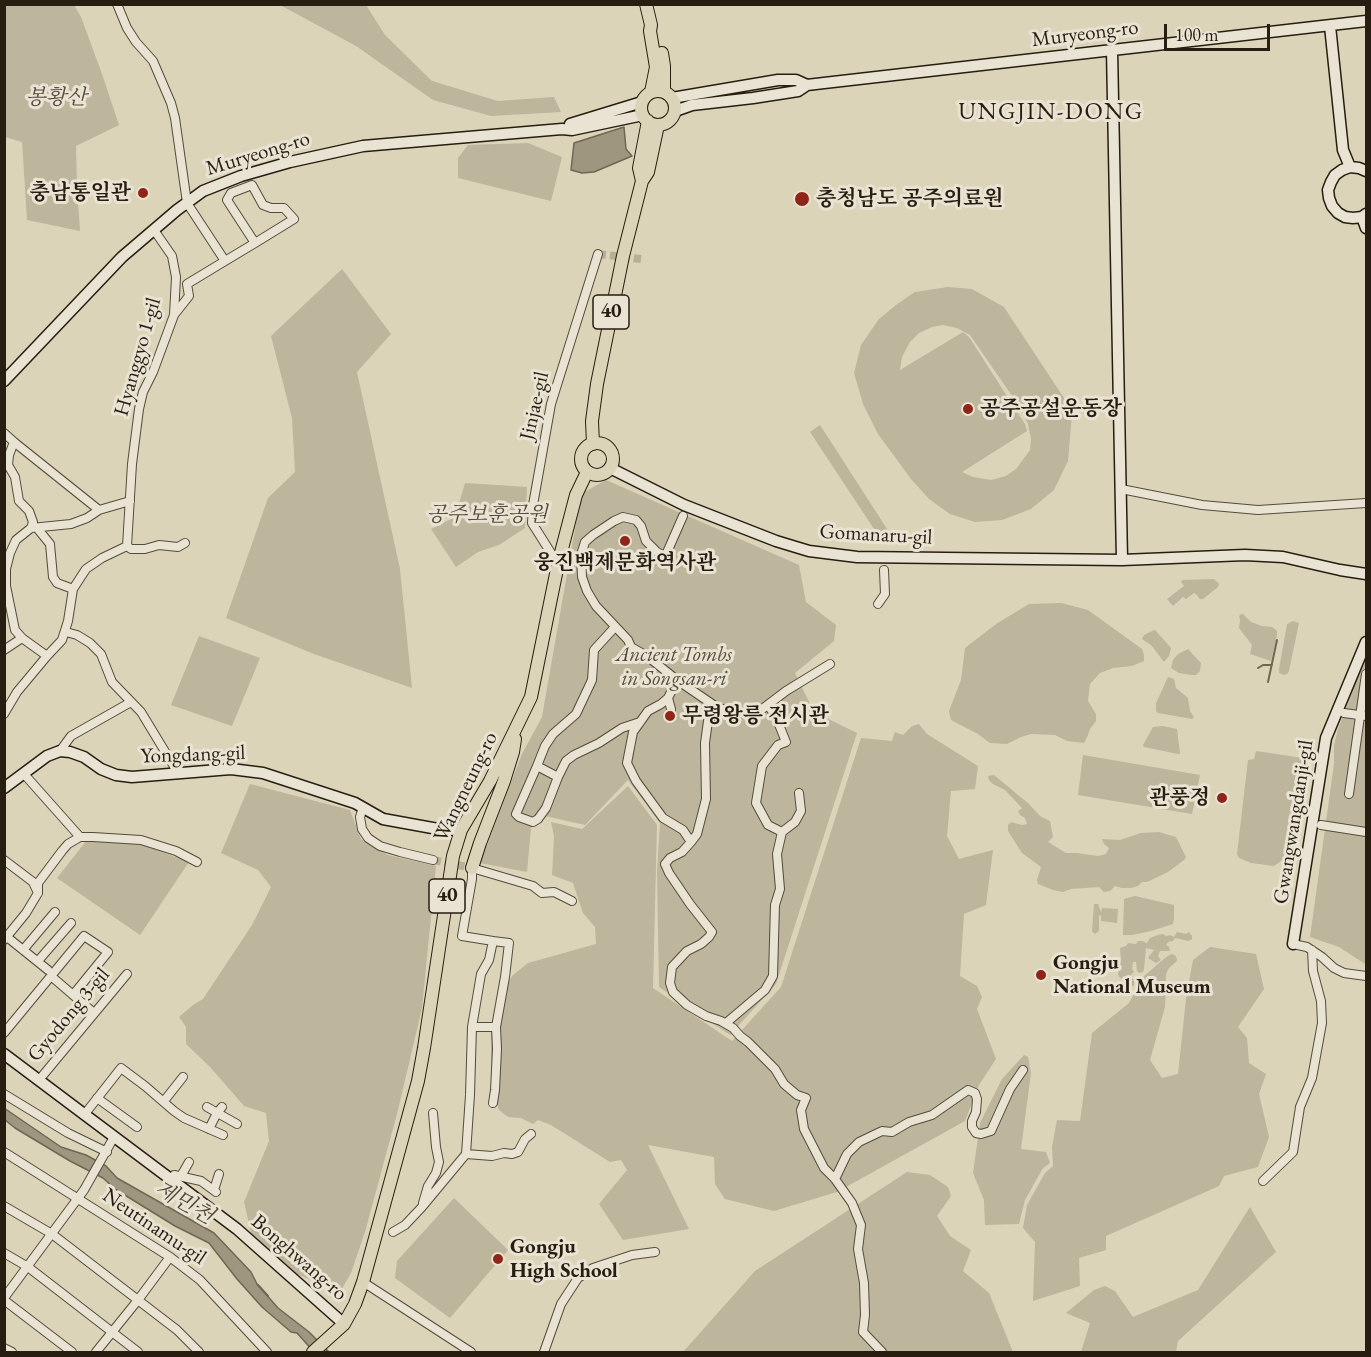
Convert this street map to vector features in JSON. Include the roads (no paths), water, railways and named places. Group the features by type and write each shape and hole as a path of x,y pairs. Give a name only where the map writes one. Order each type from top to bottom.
{"main road":[{"path":"646,4 651,25 657,31 662,54 663,94 675,102 674,115 667,122 648,116"},
{"name":"Muryeong-ro","path":"675,111 692,105 798,91 807,85 1366,21"},
{"path":"1330,26 1343,150 1350,167"},
{"path":"1112,50 1122,560"},
{"name":"Muryeong-ro","path":"663,94 778,80 796,80 807,85"},
{"name":"40","path":"648,116 644,98 663,94"},
{"name":"Muryeong-ro","path":"4,381 122,257 203,191 241,176 290,162 363,146 572,129 648,116"},
{"name":"Wangneung-ro","path":"340,1327 355,1304 363,1282 418,1081 453,856 461,830 490,782 531,697 558,564 576,495 587,472 581,457 586,448 593,444 592,421 597,384 623,256 642,181 648,172 648,116"},
{"path":"1366,171 1350,167 1342,170 1335,175 1328,190 1332,206 1338,213 1353,218 1364,215 1366,228"},
{"path":"587,472 597,475 606,472 613,459 610,449 601,444 593,444"},
{"name":"Gomanaru-gil","path":"610,468 684,505 808,551 857,557 1122,560 1245,555 1283,557 1366,574"},
{"name":"Gwangwangdanji-gil","path":"1293,944 1326,738 1366,642"},
{"path":"472,868 504,781 518,725"},
{"path":"4,788 47,756 60,751"},
{"name":"Yongdang-gil","path":"60,751 84,757 101,769 116,775 132,777 231,769 263,773 355,803 383,819 430,828 461,830"},
{"name":"Bonghwang-ro","path":"4,1054 114,1137 176,1178 237,1229 340,1327"},
{"name":"40","path":"313,1353 340,1327"}],"street":[{"path":"117,4 127,28 153,61 171,103 187,203 225,261"},
{"path":"174,315 189,296 187,284 255,243 294,219 284,208 271,208 263,205 252,185 231,193 227,200 255,243"},
{"name":"Hyanggyo 1-gil","path":"127,546 132,464 141,400 174,315 176,277 172,256 154,230"},
{"name":"Jinjae-gil","path":"558,564 532,523 533,505 551,404 598,254"},
{"path":"4,433 99,510"},
{"path":"14,442 8,465 15,477 19,501 29,511 34,528 50,544 53,577 57,583 73,590"},
{"path":"1121,489 1202,505 1258,510 1366,503"},
{"path":"47,656 15,630 6,586 6,569 16,540 34,528 71,524 99,510 130,501"},
{"path":"683,516 664,557 646,541 641,526 636,520 624,517 614,521 585,542 581,555 584,584 596,606 628,640 631,647 647,656 718,708 747,714 757,713 830,664"},
{"path":"4,714 17,692 62,640 66,632 73,590 86,569 127,546 131,549 146,549 159,545 178,547 185,543"},
{"path":"878,604 885,594 884,570"},
{"path":"615,627 594,650 592,680 576,714 553,734 545,746 516,814 533,822 538,819 546,808 566,761 622,728 640,722"},
{"path":"66,632 77,635 90,643 101,654 112,682 141,712 178,773"},
{"path":"4,650 22,638"},
{"path":"1348,794 1363,716 1366,674"},
{"path":"677,680 668,698 648,711 633,732 627,764 636,781 663,818 683,830 691,842"},
{"path":"668,698 671,709"},
{"path":"60,751 71,736 131,702"},
{"path":"768,705 786,741 778,745 762,766 756,803 768,825 782,832"},
{"path":"718,708 708,722 705,743 706,799 697,834 682,852 670,858 665,864 680,889 712,932 701,944 687,951 672,967 670,983 673,992 687,1005 706,1017 721,1020 733,1028 766,1059 784,1084 797,1095 807,1098 801,1110 804,1129 824,1168 852,1203 861,1225 858,1248 864,1283 863,1332 882,1353"},
{"path":"1344,713 1363,716"},
{"path":"537,766 558,777"},
{"path":"24,774 80,837"},
{"path":"726,1023 765,990 774,976 775,905 780,889 777,854 782,832 795,822 801,811 799,793"},
{"path":"363,807 360,817 368,837 380,846 433,860"},
{"path":"1321,825 1366,832"},
{"path":"94,1013 38,962 6,939 38,893 38,883 68,844 80,837 141,840 176,851 197,862"},
{"path":"4,860 33,882 38,893"},
{"path":"493,1103 497,1049 496,1027 509,943 462,936 472,868 533,886 542,893 554,892 572,901"},
{"path":"23,950 55,912"},
{"path":"38,962 71,923"},
{"path":"4,1033 50,973 84,936 108,952 73,995"},
{"path":"393,1232 405,1225 422,1207 466,1154 472,1027 481,974 489,960 493,941"},
{"path":"1293,944 1307,946 1334,968 1344,973 1366,976"},
{"path":"1263,1182 1293,1152 1300,1107 1312,1078 1322,1023 1321,1001 1313,970 1312,950"},
{"name":"Gyodong 3-gil","path":"39,1080 127,974"},
{"path":"472,1027 496,1027"},
{"path":"84,1115 121,1068 184,1118 223,1135"},
{"path":"835,1179 847,1154 859,1143 882,1131 892,1132 909,1122 932,1115 968,1090 975,1093 977,1099 972,1127 976,1133 985,1134 991,1131 1010,1089 1023,1070"},
{"path":"164,1101 183,1077"},
{"path":"4,1094 68,1133 107,1152"},
{"path":"97,1098 136,1127"},
{"path":"207,1107 219,1110 237,1124"},
{"path":"209,1129 219,1110"},
{"path":"422,1207 428,1186 436,1173 439,1162 433,1113"},
{"path":"466,1154 492,1156 512,1154 518,1152 525,1138 531,1134"},
{"path":"72,1353 4,1299 84,1190 114,1137"},
{"name":"Neutinamu-gil","path":"4,1152 170,1257 200,1280 264,1349"},
{"path":"176,1178 189,1162"},
{"name":"Bonghwang-ro","path":"176,1178 201,1181 215,1191 219,1174"},
{"path":"4,1206 52,1234 177,1330 199,1353"},
{"path":"544,1353 561,1304 578,1278 593,1268 632,1255 655,1252"},
{"path":"4,1253 28,1267 138,1353"},
{"path":"96,1353 170,1257"},
{"path":"363,1282 471,1353"},
{"path":"4,1348 12,1353"},
{"path":"255,1353 264,1349"}],"waterway":[{"path":"1268,682 1277,640"},
{"path":"1258,668 1263,665 1272,665"},
{"name":"제민천","path":"258,1285 268,1296"}],"tunnel":[{"path":"598,254 641,259"},
{"path":"433,860 472,868"}],"place":[{"name":"충남통일관","path":"143,193"},
{"name":"충청남도 공주의료원","path":"802,199"},
{"name":"공주공설운동장","path":"968,409"},
{"name":"웅진백제문화역사관","path":"625,541"},
{"name":"무령왕릉 전시관","path":"670,716"},
{"name":"관풍정","path":"1222,798"},
{"name":"Gongju National Museum","path":"1041,975"},
{"name":"Gongju High School","path":"498,1259"}],"district":[{"name":"UNGJIN-DONG","path":"1051,112"}],"park label":[{"name":"봉황산","path":"56,98"},
{"name":"공주보훈공원","path":"487,515"},
{"name":"Ancient Tombs in Songsan-ri","path":"674,667"}]}
